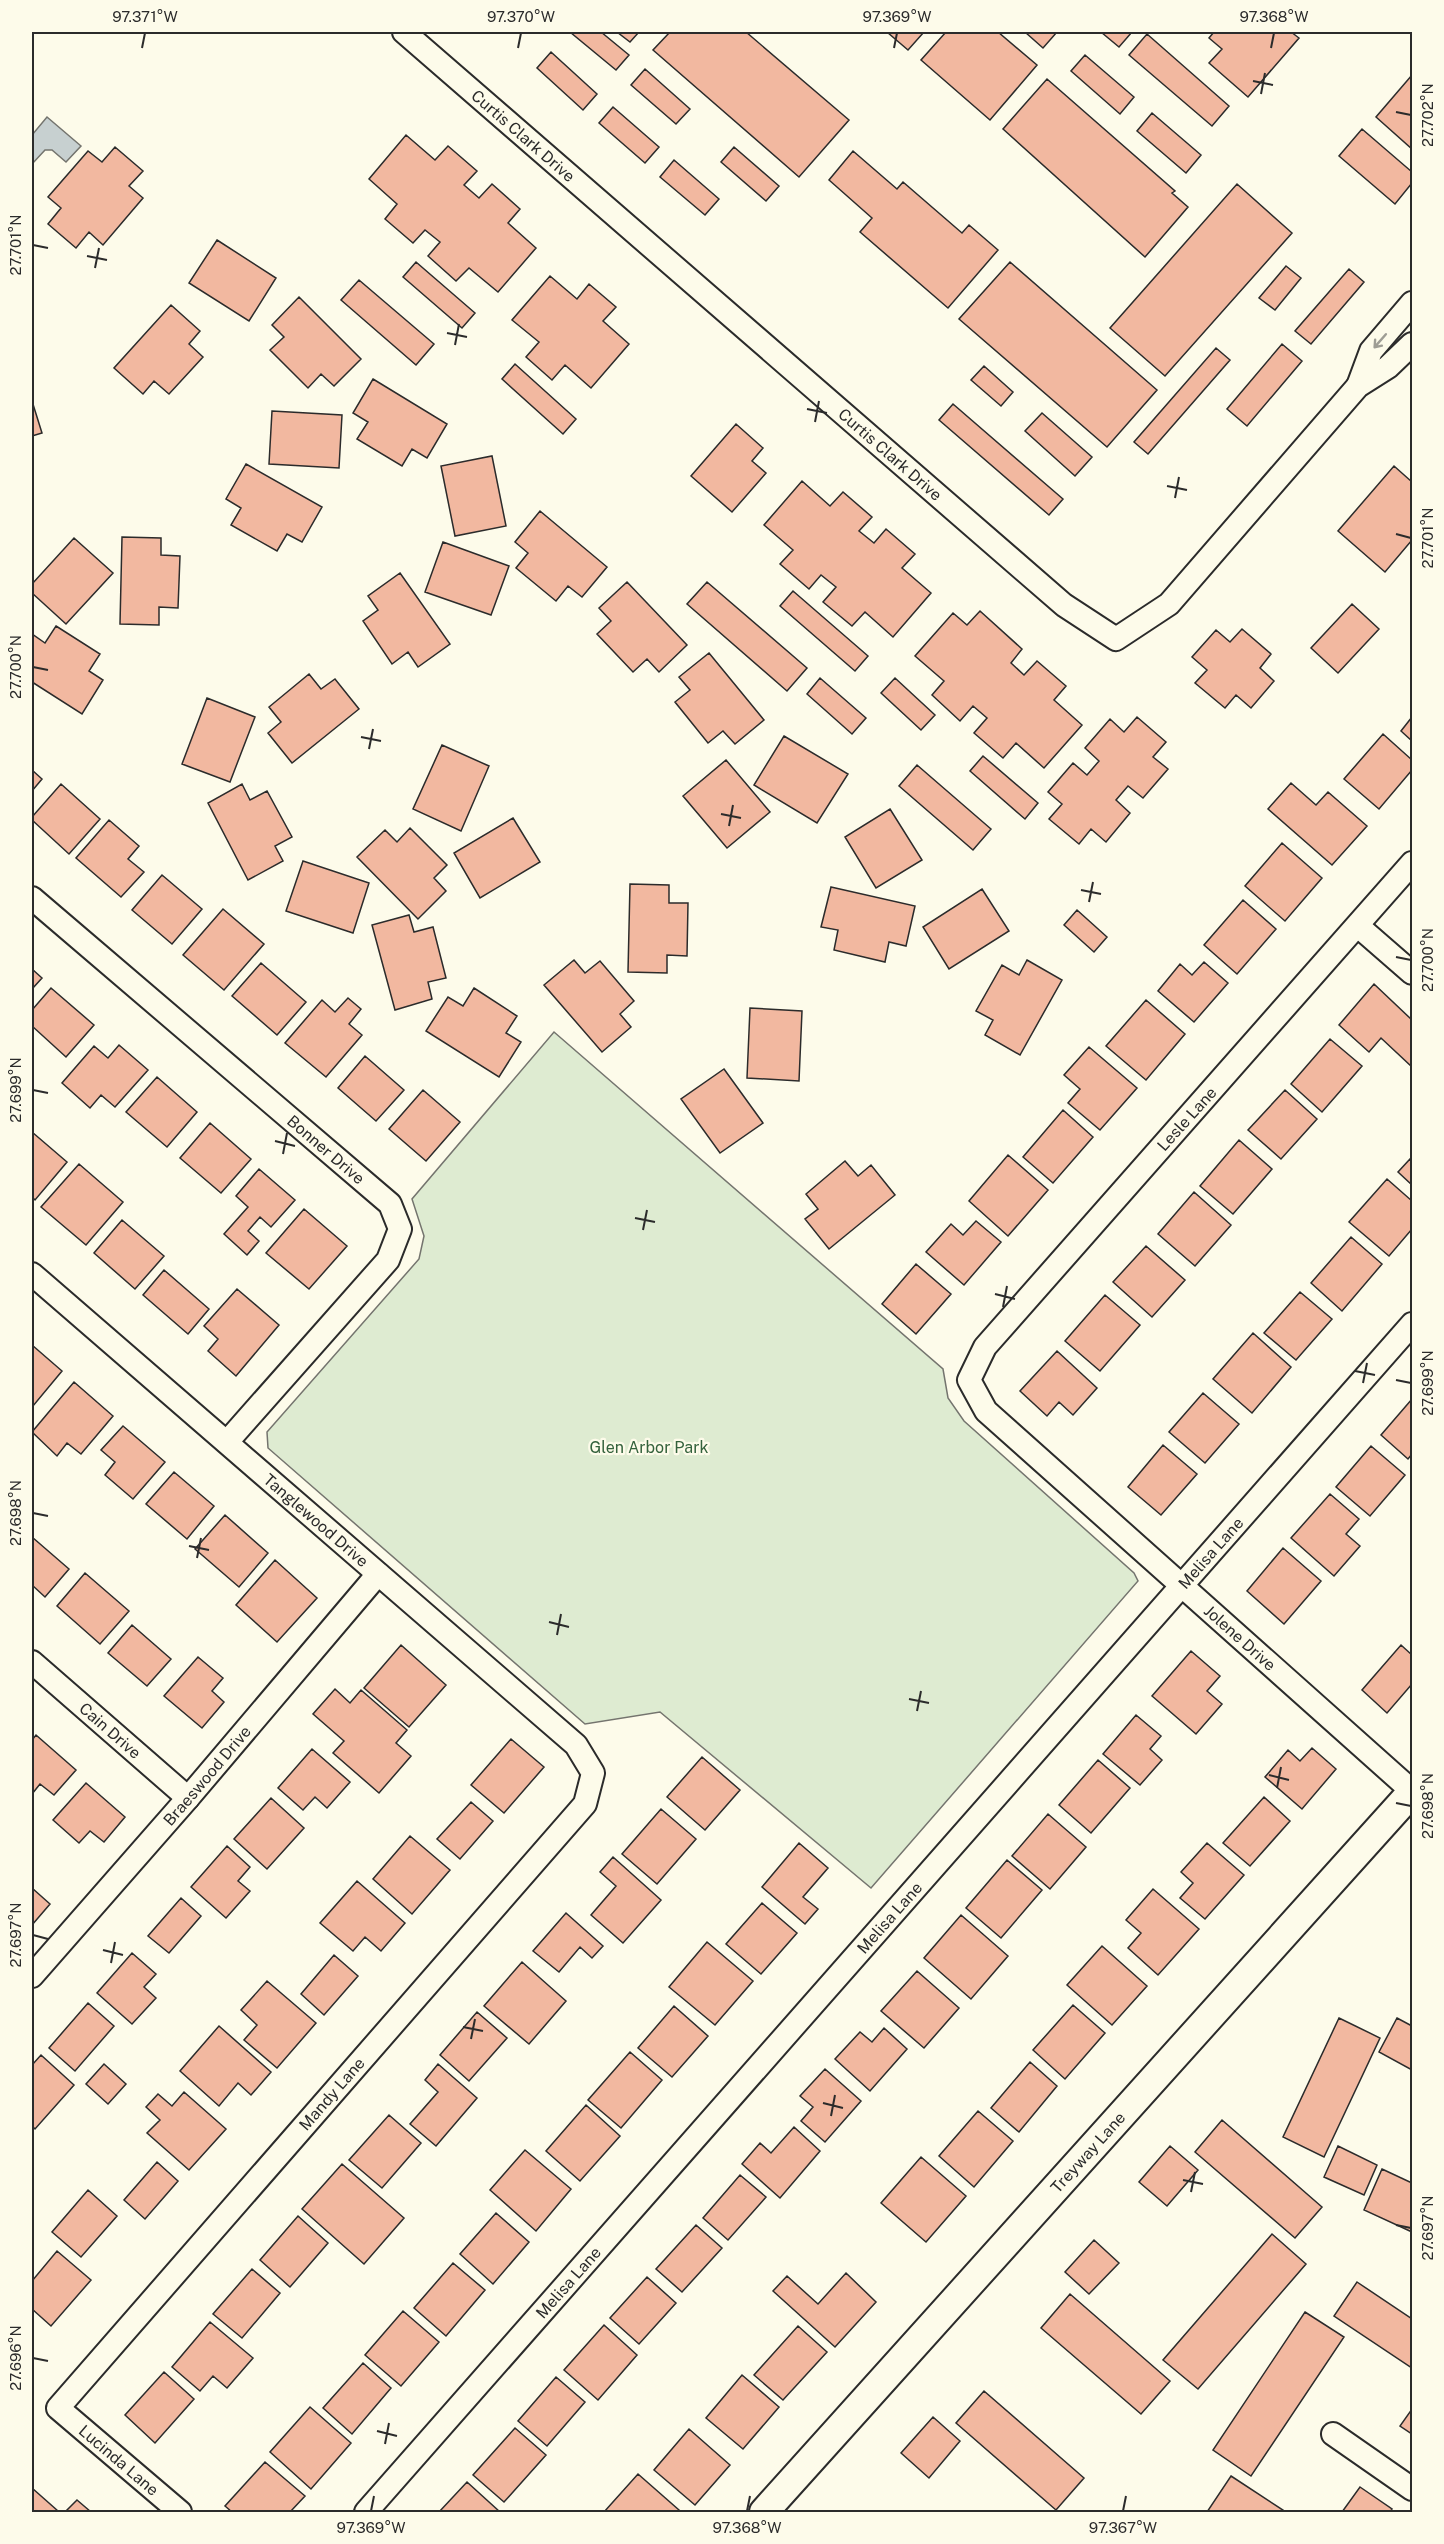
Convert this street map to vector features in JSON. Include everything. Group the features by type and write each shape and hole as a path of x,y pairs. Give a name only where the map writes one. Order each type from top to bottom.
{"street":[{"name":"Curtis Clark Drive","path":"404,32 1064,605 1116,639 1169,604 1358,386 1388,367 1413,344"},
{"name":"Curtis Clark Drive","path":"1358,386 1371,351 1413,303"},
{"name":"Lesle Lane","path":"969,1380 985,1347 1413,863"},
{"name":"Bonner Drive","path":"32,898 390,1204 400,1229 388,1260 227,1442"},
{"path":"1358,926 1413,973"},
{"name":"Tanglewood Drive","path":"32,1274 576,1745 593,1773"},
{"name":"Melisa Lane","path":"366,2512 1413,1324"},
{"name":"Jolene Drive","path":"969,1380 986,1412 1413,1792"},
{"name":"Braeswood Drive","path":"32,1976 188,1798 378,1574"},
{"name":"Cain Drive","path":"32,1662 188,1798"},
{"name":"Mandy Lane","path":"58,2408 585,1804 593,1773"},
{"name":"Treyway Lane","path":"764,2512 1413,1792"},
{"name":"Lucinda Lane","path":"58,2408 180,2512"},
{"path":"1333,2434 1413,2489"}],"green space":[{"name":"Glen Arbor Park","path":"554,1032 943,1369 948,1398 964,1421 1134,1573 1138,1581 871,1888 660,1712 585,1724 268,1448 267,1432 419,1259 424,1236 412,1199"}],"shaded area":[{"path":"47,117 81,146 66,162 52,150 45,150 32,162 32,135"}],"building":[{"path":"570,32 601,32 629,55 616,70"},
{"path":"617,32 639,32 630,42"},
{"path":"670,32 746,32 849,120 799,177 653,50"},
{"path":"887,32 924,32 908,50"},
{"path":"946,32 998,32 1037,65 990,120 921,60"},
{"path":"1025,32 1057,32 1043,48"},
{"path":"1101,32 1132,32 1119,47"},
{"path":"1214,32 1291,32 1299,38 1248,97 1209,63 1222,49 1209,38"},
{"path":"1147,34 1229,106 1212,126 1129,55"},
{"path":"551,52 597,94 583,110 537,68"},
{"path":"1085,55 1134,97 1120,114 1071,71"},
{"path":"645,69 690,109 676,124 631,85"},
{"path":"1412,75 1412,149 1376,117"},
{"path":"1047,79 1175,191 1172,193 1188,207 1145,257 1003,129"},
{"path":"613,107 659,147 645,163 599,123"},
{"path":"1152,113 1201,155 1186,173 1137,131"},
{"path":"1362,129 1412,172 1412,183 1395,204 1339,156"},
{"path":"406,135 435,160 448,146 477,171 464,185 479,198 492,184 520,209 508,223 536,248 498,292 469,268 456,281 428,256 440,242 425,230 413,243 385,219 397,204 369,179"},
{"path":"115,147 143,171 129,186 143,198 103,245 89,232 76,248 48,224 61,208 48,197 88,151 102,162"},
{"path":"734,147 779,186 766,201 721,162"},
{"path":"853,151 897,189 903,182 962,233 969,225 998,250 948,308 860,232 872,218 829,180"},
{"path":"674,160 719,199 705,215 660,177"},
{"path":"1237,184 1292,233 1165,376 1110,328"},
{"path":"217,240 276,278 249,321 189,283"},
{"path":"416,262 475,313 462,328 403,277"},
{"path":"1010,262 1157,390 1107,447 959,319"},
{"path":"1286,266 1301,278 1275,310 1259,298"},
{"path":"1349,269 1364,282 1311,344 1295,331"},
{"path":"550,276 577,299 589,284 616,307 603,321 629,344 591,388 565,365 552,380 526,357 539,342 512,320"},
{"path":"359,280 434,344 416,365 341,300"},
{"path":"299,297 361,359 334,386 321,374 308,388 270,350 284,337 272,325"},
{"path":"171,305 200,331 189,344 203,357 169,394 154,381 143,394 114,368"},
{"path":"1282,344 1302,361 1247,426 1227,409"},
{"path":"1216,348 1230,360 1148,454 1134,442"},
{"path":"515,364 576,419 563,434 502,379"},
{"path":"984,366 1013,392 1001,406 971,380"},
{"path":"373,379 447,424 427,458 412,449 402,466 357,439 368,422 353,413"},
{"path":"32,401 42,433 32,436"},
{"path":"953,404 1063,499 1049,515 939,420"},
{"path":"272,411 342,415 339,468 269,464"},
{"path":"1042,413 1092,457 1075,476 1025,431"},
{"path":"736,424 763,448 752,461 766,473 732,512 691,476"},
{"path":"492,456 506,526 455,536 441,466"},
{"path":"246,464 322,507 302,542 287,534 277,551 231,525 241,508 226,499"},
{"path":"1394,466 1412,482 1412,540 1385,572 1338,531"},
{"path":"802,481 830,506 843,492 872,517 859,531 874,543 886,529 915,554 902,568 931,593 893,637 865,612 852,626 823,602 836,587 821,575 809,589 780,564 793,550 764,525"},
{"path":"540,511 607,567 582,597 568,586 556,601 516,568 528,553 515,542"},
{"path":"122,537 161,538 161,555 180,556 178,608 159,607 159,625 120,624"},
{"path":"74,538 113,573 66,624 32,593 32,584"},
{"path":"443,542 509,566 491,615 425,592"},
{"path":"400,573 450,644 418,667 408,652 392,664 363,621 378,610 368,596"},
{"path":"627,582 687,645 659,672 647,659 633,672 597,634 611,621 599,608"},
{"path":"707,582 807,668 787,691 687,604"},
{"path":"793,591 868,656 855,671 780,606"},
{"path":"1352,604 1379,629 1338,673 1311,648"},
{"path":"980,611 1022,649 1011,663 1024,675 1037,661 1066,686 1054,700 1082,725 1044,768 1016,743 1003,758 974,733 987,718 973,706 960,721 932,695 944,681 915,656 953,613 967,625"},
{"path":"56,626 100,654 89,671 103,680 82,714 32,682 32,634 45,643"},
{"path":"1242,629 1271,654 1260,668 1274,681 1251,708 1236,695 1225,708 1195,683 1207,670 1192,657 1216,630 1230,642"},
{"path":"709,653 764,720 735,744 723,731 708,743 675,702 690,690 679,677"},
{"path":"309,674 321,689 335,679 359,709 292,763 268,733 281,722 269,707"},
{"path":"820,678 866,718 852,734 807,694"},
{"path":"895,678 935,715 921,730 881,693"},
{"path":"207,698 255,717 230,782 182,764"},
{"path":"1137,717 1166,742 1153,757 1168,769 1143,798 1128,786 1116,800 1130,813 1106,842 1091,829 1079,844 1049,819 1062,804 1048,792 1073,763 1087,775 1099,761 1085,748 1110,719 1124,732"},
{"path":"1412,717 1412,741 1401,731"},
{"path":"1383,734 1412,760 1412,770 1379,809 1344,779"},
{"path":"784,736 848,774 817,823 754,785"},
{"path":"442,745 489,766 461,831 413,809"},
{"path":"983,756 1038,803 1025,819 970,771"},
{"path":"726,760 770,812 727,848 683,796"},
{"path":"917,765 991,829 973,850 899,786"},
{"path":"32,770 42,779 32,791"},
{"path":"1291,783 1316,805 1328,792 1367,826 1332,865 1268,809"},
{"path":"61,784 100,819 69,854 32,820 32,817"},
{"path":"242,784 250,800 267,791 292,837 275,846 283,861 248,880 208,803"},
{"path":"890,809 922,860 876,888 845,837"},
{"path":"513,818 540,862 480,898 454,853"},
{"path":"109,820 139,846 128,859 144,872 121,897 76,858"},
{"path":"410,828 447,865 434,878 446,891 418,919 357,857 385,830 397,842"},
{"path":"1282,843 1322,878 1285,921 1245,886"},
{"path":"303,861 369,883 353,933 286,911"},
{"path":"162,875 202,909 172,944 132,910"},
{"path":"630,884 669,885 669,903 688,903 687,956 667,955 667,973 628,972"},
{"path":"831,887 915,906 906,946 889,942 885,962 834,950 838,930 821,927"},
{"path":"982,889 1009,931 949,969 923,927"},
{"path":"1243,900 1276,929 1237,974 1204,945"},
{"path":"223,909 264,944 224,990 183,955"},
{"path":"1077,910 1107,937 1094,952 1064,925"},
{"path":"409,915 414,932 433,927 446,978 428,982 432,999 395,1010 372,925"},
{"path":"574,960 585,973 600,961 634,1001 620,1014 631,1027 602,1052 544,985"},
{"path":"1027,960 1062,980 1020,1055 985,1035 993,1020 976,1011 1002,965 1019,975"},
{"path":"1204,962 1228,983 1194,1022 1158,991 1180,964 1192,975"},
{"path":"261,963 306,1002 277,1035 232,996"},
{"path":"32,969 42,978 32,989"},
{"path":"1374,984 1412,1020 1411,1066 1381,1038 1369,1052 1339,1025"},
{"path":"51,988 94,1025 66,1057 32,1026 32,1010"},
{"path":"474,988 517,1016 506,1033 521,1042 499,1077 426,1031 448,997 463,1006"},
{"path":"348,998 361,1009 349,1024 362,1035 326,1077 285,1043 322,1000 335,1012"},
{"path":"1146,1000 1185,1034 1146,1080 1106,1046"},
{"path":"750,1008 802,1011 799,1081 747,1078"},
{"path":"1330,1039 1362,1066 1322,1112 1291,1084"},
{"path":"119,1045 148,1070 115,1107 101,1095 90,1108 62,1083 94,1046 108,1058"},
{"path":"1089,1047 1137,1088 1100,1130 1068,1103 1080,1089 1064,1075"},
{"path":"365,1056 404,1090 376,1121 338,1088"},
{"path":"724,1069 763,1123 720,1153 681,1099"},
{"path":"157,1077 197,1112 167,1147 126,1112"},
{"path":"423,1090 460,1122 426,1161 389,1129"},
{"path":"1285,1090 1317,1119 1281,1159 1248,1130"},
{"path":"1063,1110 1093,1137 1053,1183 1023,1157"},
{"path":"210,1123 251,1159 221,1193 180,1158"},
{"path":"32,1132 67,1162 35,1200 32,1197"},
{"path":"1239,1140 1272,1169 1233,1214 1200,1186"},
{"path":"1008,1155 1048,1190 1008,1236 969,1201"},
{"path":"1410,1159 1412,1162 1412,1185 1398,1172"},
{"path":"845,1161 858,1176 871,1165 895,1195 829,1249 805,1219 818,1209 806,1194"},
{"path":"79,1164 123,1202 86,1245 41,1207"},
{"path":"259,1169 295,1200 271,1227 260,1217 248,1231 259,1241 247,1255 224,1234 248,1207 236,1196"},
{"path":"1387,1179 1412,1201 1412,1229 1389,1256 1349,1222"},
{"path":"1194,1192 1231,1225 1195,1266 1158,1234"},
{"path":"304,1209 347,1246 309,1289 266,1253"},
{"path":"122,1220 164,1256 135,1289 94,1253"},
{"path":"976,1221 1001,1242 964,1285 926,1252 951,1224 963,1235"},
{"path":"1351,1237 1382,1264 1342,1311 1311,1283"},
{"path":"1146,1246 1185,1280 1152,1317 1113,1282"},
{"path":"916,1264 951,1294 916,1334 882,1304"},
{"path":"164,1270 209,1309 188,1334 143,1295"},
{"path":"237,1289 279,1325 236,1376 208,1351 218,1339 204,1326"},
{"path":"1300,1292 1332,1319 1296,1360 1264,1333"},
{"path":"1105,1295 1140,1325 1100,1371 1065,1341"},
{"path":"1253,1333 1291,1367 1252,1413 1213,1379"},
{"path":"32,1345 62,1371 33,1406 32,1405"},
{"path":"1057,1351 1097,1388 1073,1415 1059,1402 1047,1416 1020,1391"},
{"path":"74,1382 113,1416 81,1454 67,1443 57,1456 32,1432"},
{"path":"1203,1393 1239,1424 1205,1463 1169,1432"},
{"path":"1412,1399 1412,1454 1408,1459 1381,1435"},
{"path":"123,1426 165,1462 133,1499 105,1475 115,1462 101,1450"},
{"path":"1163,1445 1197,1474 1161,1515 1128,1487"},
{"path":"1371,1446 1405,1475 1370,1516 1336,1487"},
{"path":"174,1472 214,1506 187,1539 146,1504"},
{"path":"1330,1494 1359,1519 1346,1534 1360,1546 1334,1576 1291,1538"},
{"path":"225,1515 268,1553 239,1587 195,1549"},
{"path":"32,1537 69,1569 45,1597 32,1585"},
{"path":"1283,1548 1321,1581 1284,1624 1247,1591"},
{"path":"275,1560 317,1598 277,1642 236,1605"},
{"path":"85,1573 129,1611 100,1644 57,1606"},
{"path":"132,1625 171,1659 147,1686 108,1653"},
{"path":"401,1645 446,1685 409,1727 364,1688"},
{"path":"1401,1645 1412,1655 1412,1684 1387,1713 1362,1690"},
{"path":"1191,1651 1220,1676 1207,1691 1222,1704 1196,1734 1152,1696"},
{"path":"198,1657 223,1678 212,1691 224,1702 202,1728 164,1696"},
{"path":"335,1689 350,1703 361,1690 407,1730 396,1743 411,1756 379,1793 333,1753 344,1741 313,1714"},
{"path":"1136,1715 1161,1736 1150,1749 1162,1760 1140,1785 1103,1754"},
{"path":"36,1735 76,1770 54,1795 40,1784 32,1794 32,1740"},
{"path":"511,1739 544,1767 504,1813 471,1785"},
{"path":"1312,1748 1336,1769 1302,1809 1265,1777 1288,1750 1300,1761"},
{"path":"312,1749 350,1782 327,1808 315,1797 303,1810 278,1788"},
{"path":"702,1757 740,1790 705,1830 667,1797"},
{"path":"1098,1760 1130,1788 1091,1833 1059,1805"},
{"path":"86,1783 125,1817 104,1842 90,1831 79,1843 53,1820"},
{"path":"1264,1797 1290,1821 1250,1866 1223,1843"},
{"path":"271,1798 304,1828 267,1869 234,1839"},
{"path":"471,1802 493,1821 460,1859 437,1839"},
{"path":"661,1809 696,1839 657,1884 622,1854"},
{"path":"1048,1814 1086,1847 1050,1889 1012,1856"},
{"path":"410,1836 450,1870 412,1914 373,1879"},
{"path":"799,1843 828,1868 803,1897 818,1909 805,1924 762,1887"},
{"path":"1207,1843 1244,1875 1205,1919 1180,1898 1193,1883 1181,1872"},
{"path":"227,1846 250,1867 238,1881 250,1891 226,1918 191,1887"},
{"path":"613,1857 661,1900 623,1943 591,1915 616,1886 600,1872"},
{"path":"1007,1860 1042,1890 1001,1938 966,1908"},
{"path":"357,1881 405,1923 381,1951 365,1937 353,1951 320,1923"},
{"path":"32,1888 50,1904 32,1925"},
{"path":"1153,1889 1199,1929 1158,1975 1128,1948 1141,1933 1126,1920"},
{"path":"181,1898 201,1916 169,1953 148,1936"},
{"path":"762,1903 797,1933 761,1974 726,1944"},
{"path":"566,1913 603,1946 592,1958 580,1947 559,1972 533,1951"},
{"path":"961,1915 1008,1956 971,1999 924,1958"},
{"path":"707,1942 753,1981 715,2025 669,1987"},
{"path":"1102,1946 1147,1986 1112,2025 1067,1985"},
{"path":"132,1953 156,1974 144,1987 156,1998 132,2024 97,1993"},
{"path":"334,1955 358,1976 324,2015 301,1994"},
{"path":"522,1962 566,2001 529,2044 484,2006"},
{"path":"917,1971 959,2008 924,2048 881,2011"},
{"path":"267,1981 316,2023 277,2068 244,2040 257,2025 241,2010"},
{"path":"88,2003 114,2026 75,2071 49,2048"},
{"path":"1073,2005 1105,2033 1065,2079 1033,2050"},
{"path":"674,2006 708,2036 672,2077 638,2048"},
{"path":"477,2012 507,2038 469,2081 440,2055"},
{"path":"1339,2018 1380,2038 1324,2157 1283,2137"},
{"path":"1397,2018 1412,2026 1412,2070 1379,2052"},
{"path":"219,2026 271,2072 251,2095 238,2083 219,2106 180,2071"},
{"path":"884,2028 907,2049 870,2091 835,2059 860,2032 872,2042"},
{"path":"630,2052 662,2080 621,2128 588,2100"},
{"path":"41,2055 74,2085 35,2129 32,2126 32,2065"},
{"path":"1030,2062 1057,2086 1019,2132 991,2108"},
{"path":"104,2064 126,2084 108,2104 86,2084"},
{"path":"438,2064 477,2098 436,2146 410,2124 438,2092 425,2080"},
{"path":"825,2069 861,2101 825,2142 801,2121 813,2107 800,2096"},
{"path":"184,2092 226,2129 189,2170 147,2133 160,2120 146,2107 158,2094 172,2106"},
{"path":"586,2105 620,2136 580,2181 546,2151"},
{"path":"978,2111 1013,2141 974,2187 939,2156"},
{"path":"389,2115 421,2143 382,2188 349,2160"},
{"path":"1222,2120 1322,2207 1295,2238 1195,2152"},
{"path":"794,2127 820,2151 780,2198 742,2164 760,2143 771,2153"},
{"path":"1170,2146 1198,2170 1167,2206 1139,2182"},
{"path":"1338,2146 1377,2165 1364,2195 1324,2177"},
{"path":"525,2150 571,2189 536,2231 490,2190"},
{"path":"921,2157 966,2196 926,2242 881,2203"},
{"path":"157,2162 178,2181 145,2219 124,2200"},
{"path":"342,2164 404,2218 364,2264 302,2209"},
{"path":"1382,2169 1412,2183 1412,2232 1364,2210"},
{"path":"740,2175 766,2197 728,2240 703,2218"},
{"path":"88,2190 117,2216 81,2257 52,2232"},
{"path":"496,2213 529,2242 493,2284 460,2254"},
{"path":"298,2216 328,2243 290,2287 260,2260"},
{"path":"696,2225 722,2248 682,2292 656,2269"},
{"path":"1272,2234 1306,2264 1198,2389 1163,2360"},
{"path":"1094,2240 1119,2263 1089,2294 1065,2272"},
{"path":"57,2251 91,2280 51,2326 32,2309 32,2281"},
{"path":"453,2263 485,2290 446,2336 414,2308"},
{"path":"252,2269 280,2293 242,2338 213,2314"},
{"path":"846,2273 876,2302 835,2347 773,2291 787,2276 818,2304"},
{"path":"647,2277 676,2303 639,2344 610,2318"},
{"path":"1357,2282 1412,2319 1412,2368 1334,2316"},
{"path":"1070,2294 1170,2381 1141,2414 1041,2328"},
{"path":"403,2311 439,2342 401,2386 365,2355"},
{"path":"1305,2312 1344,2337 1251,2476 1213,2450"},
{"path":"210,2322 253,2358 227,2388 213,2376 200,2391 172,2367"},
{"path":"604,2325 637,2355 598,2400 564,2370"},
{"path":"798,2326 827,2352 783,2400 754,2375"},
{"path":"363,2363 391,2388 352,2434 323,2408"},
{"path":"164,2372 194,2399 155,2443 125,2415"},
{"path":"742,2375 779,2407 743,2449 706,2418"},
{"path":"556,2377 585,2402 547,2446 518,2421"},
{"path":"984,2391 1084,2478 1056,2510 956,2423"},
{"path":"310,2407 351,2443 311,2489 270,2452"},
{"path":"1412,2409 1412,2434 1400,2426"},
{"path":"933,2417 960,2441 929,2478 901,2453"},
{"path":"515,2428 546,2455 504,2502 473,2475"},
{"path":"689,2429 730,2465 695,2505 654,2470"},
{"path":"265,2462 305,2496 290,2512 232,2512 225,2506"},
{"path":"638,2474 679,2510 677,2512 604,2512"},
{"path":"1231,2476 1286,2512 1207,2512"},
{"path":"467,2482 500,2512 439,2512"},
{"path":"1360,2487 1392,2509 1390,2512 1342,2512"},
{"path":"32,2488 58,2511 32,2512"},
{"path":"77,2500 91,2512 65,2512"}]}
